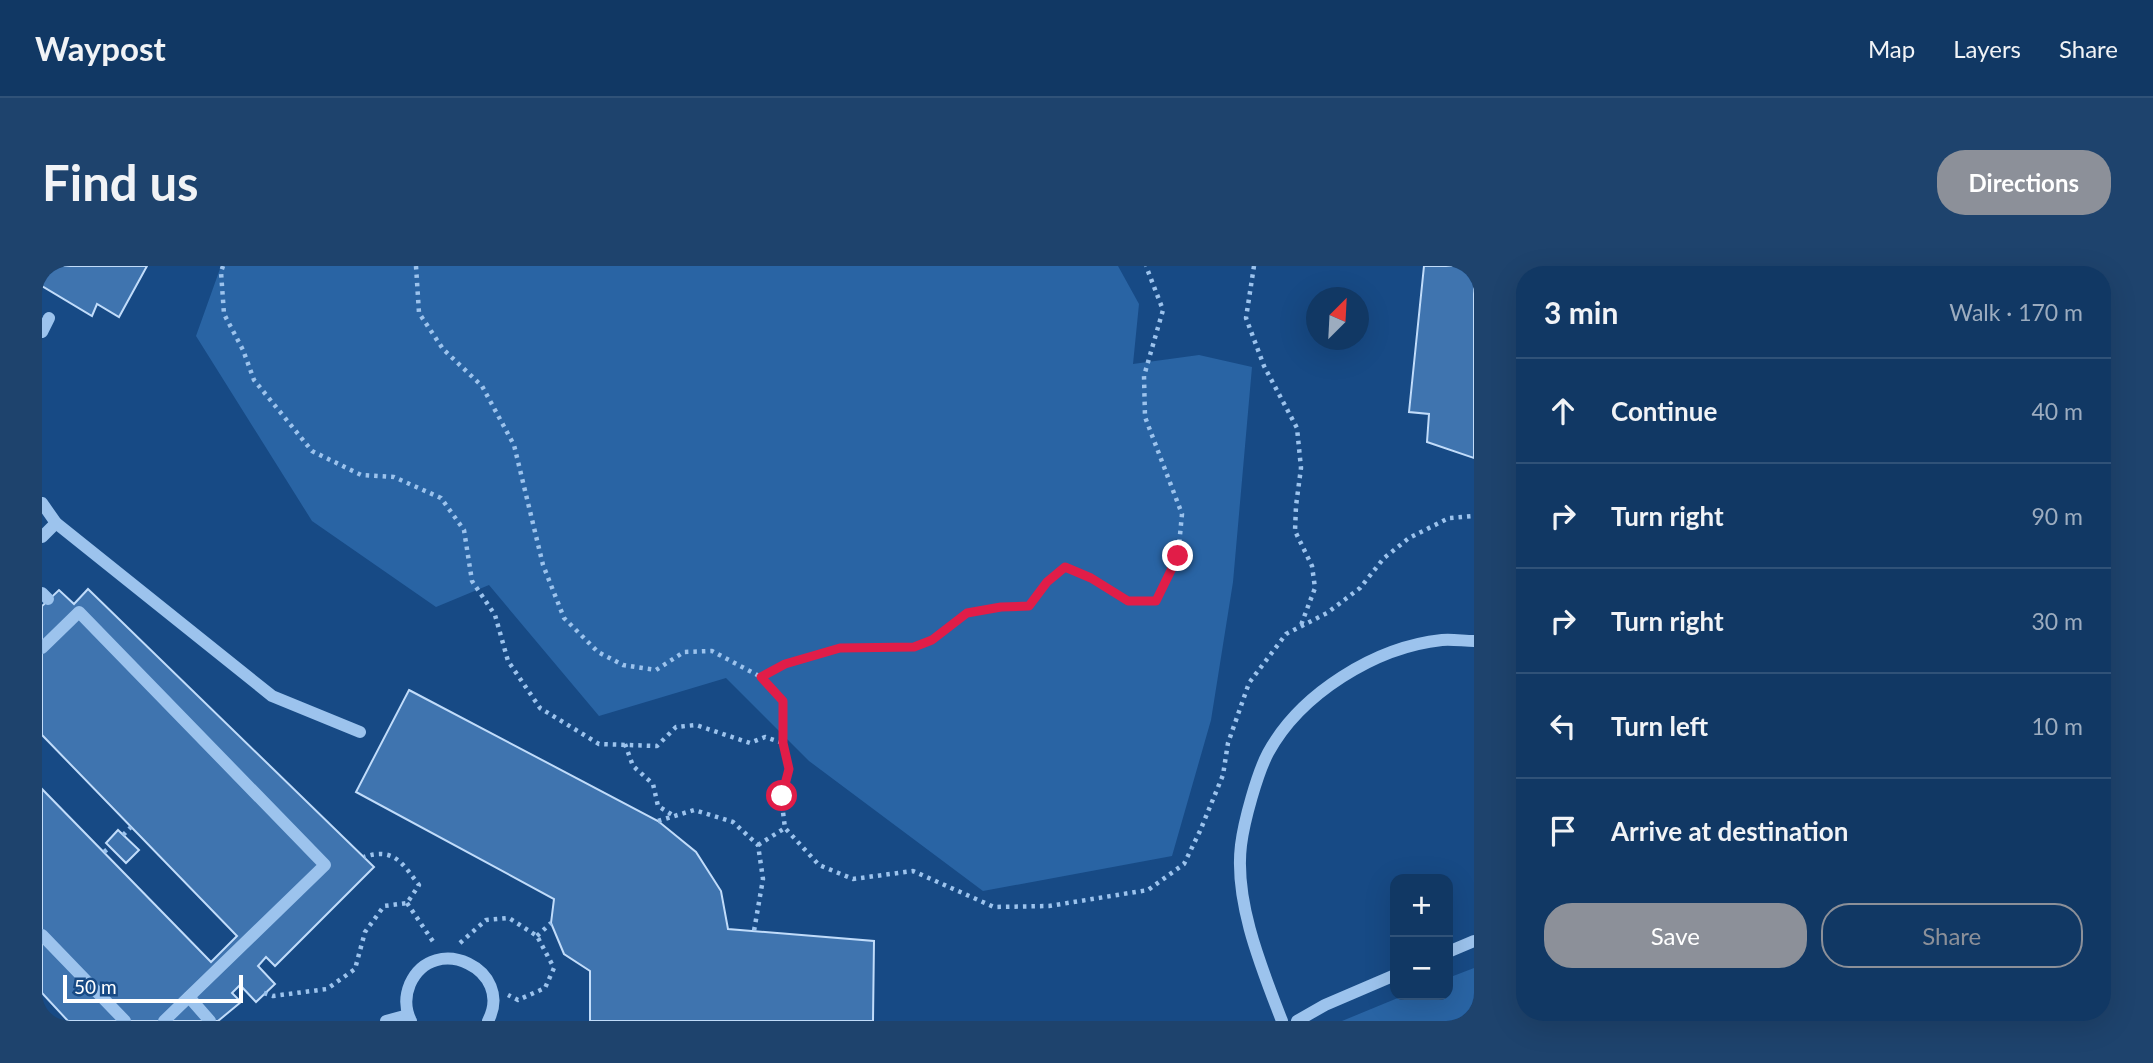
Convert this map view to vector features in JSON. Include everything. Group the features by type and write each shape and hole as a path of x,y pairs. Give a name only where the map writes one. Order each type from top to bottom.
{"street":[{"path":"42,332 49,318"},
{"path":"42,503 56,523 272,696 360,732"},
{"path":"42,537 56,523"},
{"path":"42,648 79,612 325,865 164,1021"},
{"path":"1282,1021 1248,922 1242,881 1241,846 1256,786 1268,753 1289,723 1307,704 1347,673 1378,658 1408,648 1442,640 1474,641"},
{"path":"42,935 125,1021"},
{"path":"1453,950 1474,941"},
{"path":"386,1021 410,1018 406,1003 413,979 421,969 444,958 459,959 473,965 484,975 494,1002 488,1021"},
{"path":"1297,1021 1325,1005 1390,977"},
{"path":"188,997 211,1021"}],"path":[{"path":"223,266 221,272 225,314 254,380 312,451 361,475 394,477 441,498 464,530 472,581 495,615 508,661 540,708 599,744 657,746 676,727 696,725 750,743 765,737 783,743"},
{"path":"416,266 419,313 443,349 482,386 514,445 543,565 564,618 598,652 623,665 656,670 684,652 712,651 761,677 783,701 783,743 789,769 782,796 786,828 819,865 853,879 913,871 994,907 1049,906 1149,890 1184,863 1223,775 1228,743 1249,683 1286,634 1326,613 1360,588 1384,558 1409,538 1449,518 1474,516"},
{"path":"761,677 785,664 840,648 914,647 932,640 967,613 1001,607 1029,606 1047,582 1065,567 1091,578 1128,601 1156,601 1178,556 1182,514 1145,417 1144,376 1163,310 1146,266"},
{"path":"1248,266 1253,273"},
{"path":"1254,266 1245,318 1264,366 1297,428 1301,468 1295,531 1312,566 1315,588 1301,626"},
{"path":"625,744 633,766 653,784 657,806 674,817"},
{"path":"659,821 694,810 733,822 758,845 763,879 754,931"},
{"path":"123,835 131,827"},
{"path":"758,845 786,828"},
{"path":"104,852 110,847"},
{"path":"363,857 379,852 400,859 419,885 407,903"},
{"path":"407,903 444,958 486,920 509,918 537,936 554,968 545,988 518,1000 491,988"},
{"path":"264,993 272,996 327,989 355,969 365,932 384,905 407,903"},
{"path":"537,936 551,923"}],"shaded area":[{"path":"221,266 1118,266 1139,304 1133,364 1199,355 1252,367 1233,582 1211,720 1172,856 983,891 809,761 726,678 599,716 489,585 436,607 312,521 196,336"},
{"path":"1474,968 1474,1021 1342,1021 1393,1000 1453,1000 1453,976"}],"building":[{"path":"42,266 147,266 119,317 97,304 92,316 42,286"},
{"path":"1424,266 1474,266 1474,458 1427,442 1429,414 1409,412"},
{"path":"88,589 374,867 275,966 266,957 258,966 275,984 256,1002 240,985 232,993 241,1002 218,1021 68,1021 42,993 42,789 211,962 237,936 42,735 42,606 59,590 74,604"},
{"path":"409,690 658,821 696,852 721,891 728,929 874,941 873,1021 590,1021 590,971 564,954 551,923 554,899 356,792"},
{"path":"118,830 139,850 126,863 106,843"}],"route":[{"path":"782,796 789,769 783,743 783,701 761,677 785,664 840,648 914,647 932,640 967,613 1001,607 1029,606 1047,582 1065,567 1091,578 1128,601 1156,601 1178,556"}]}
